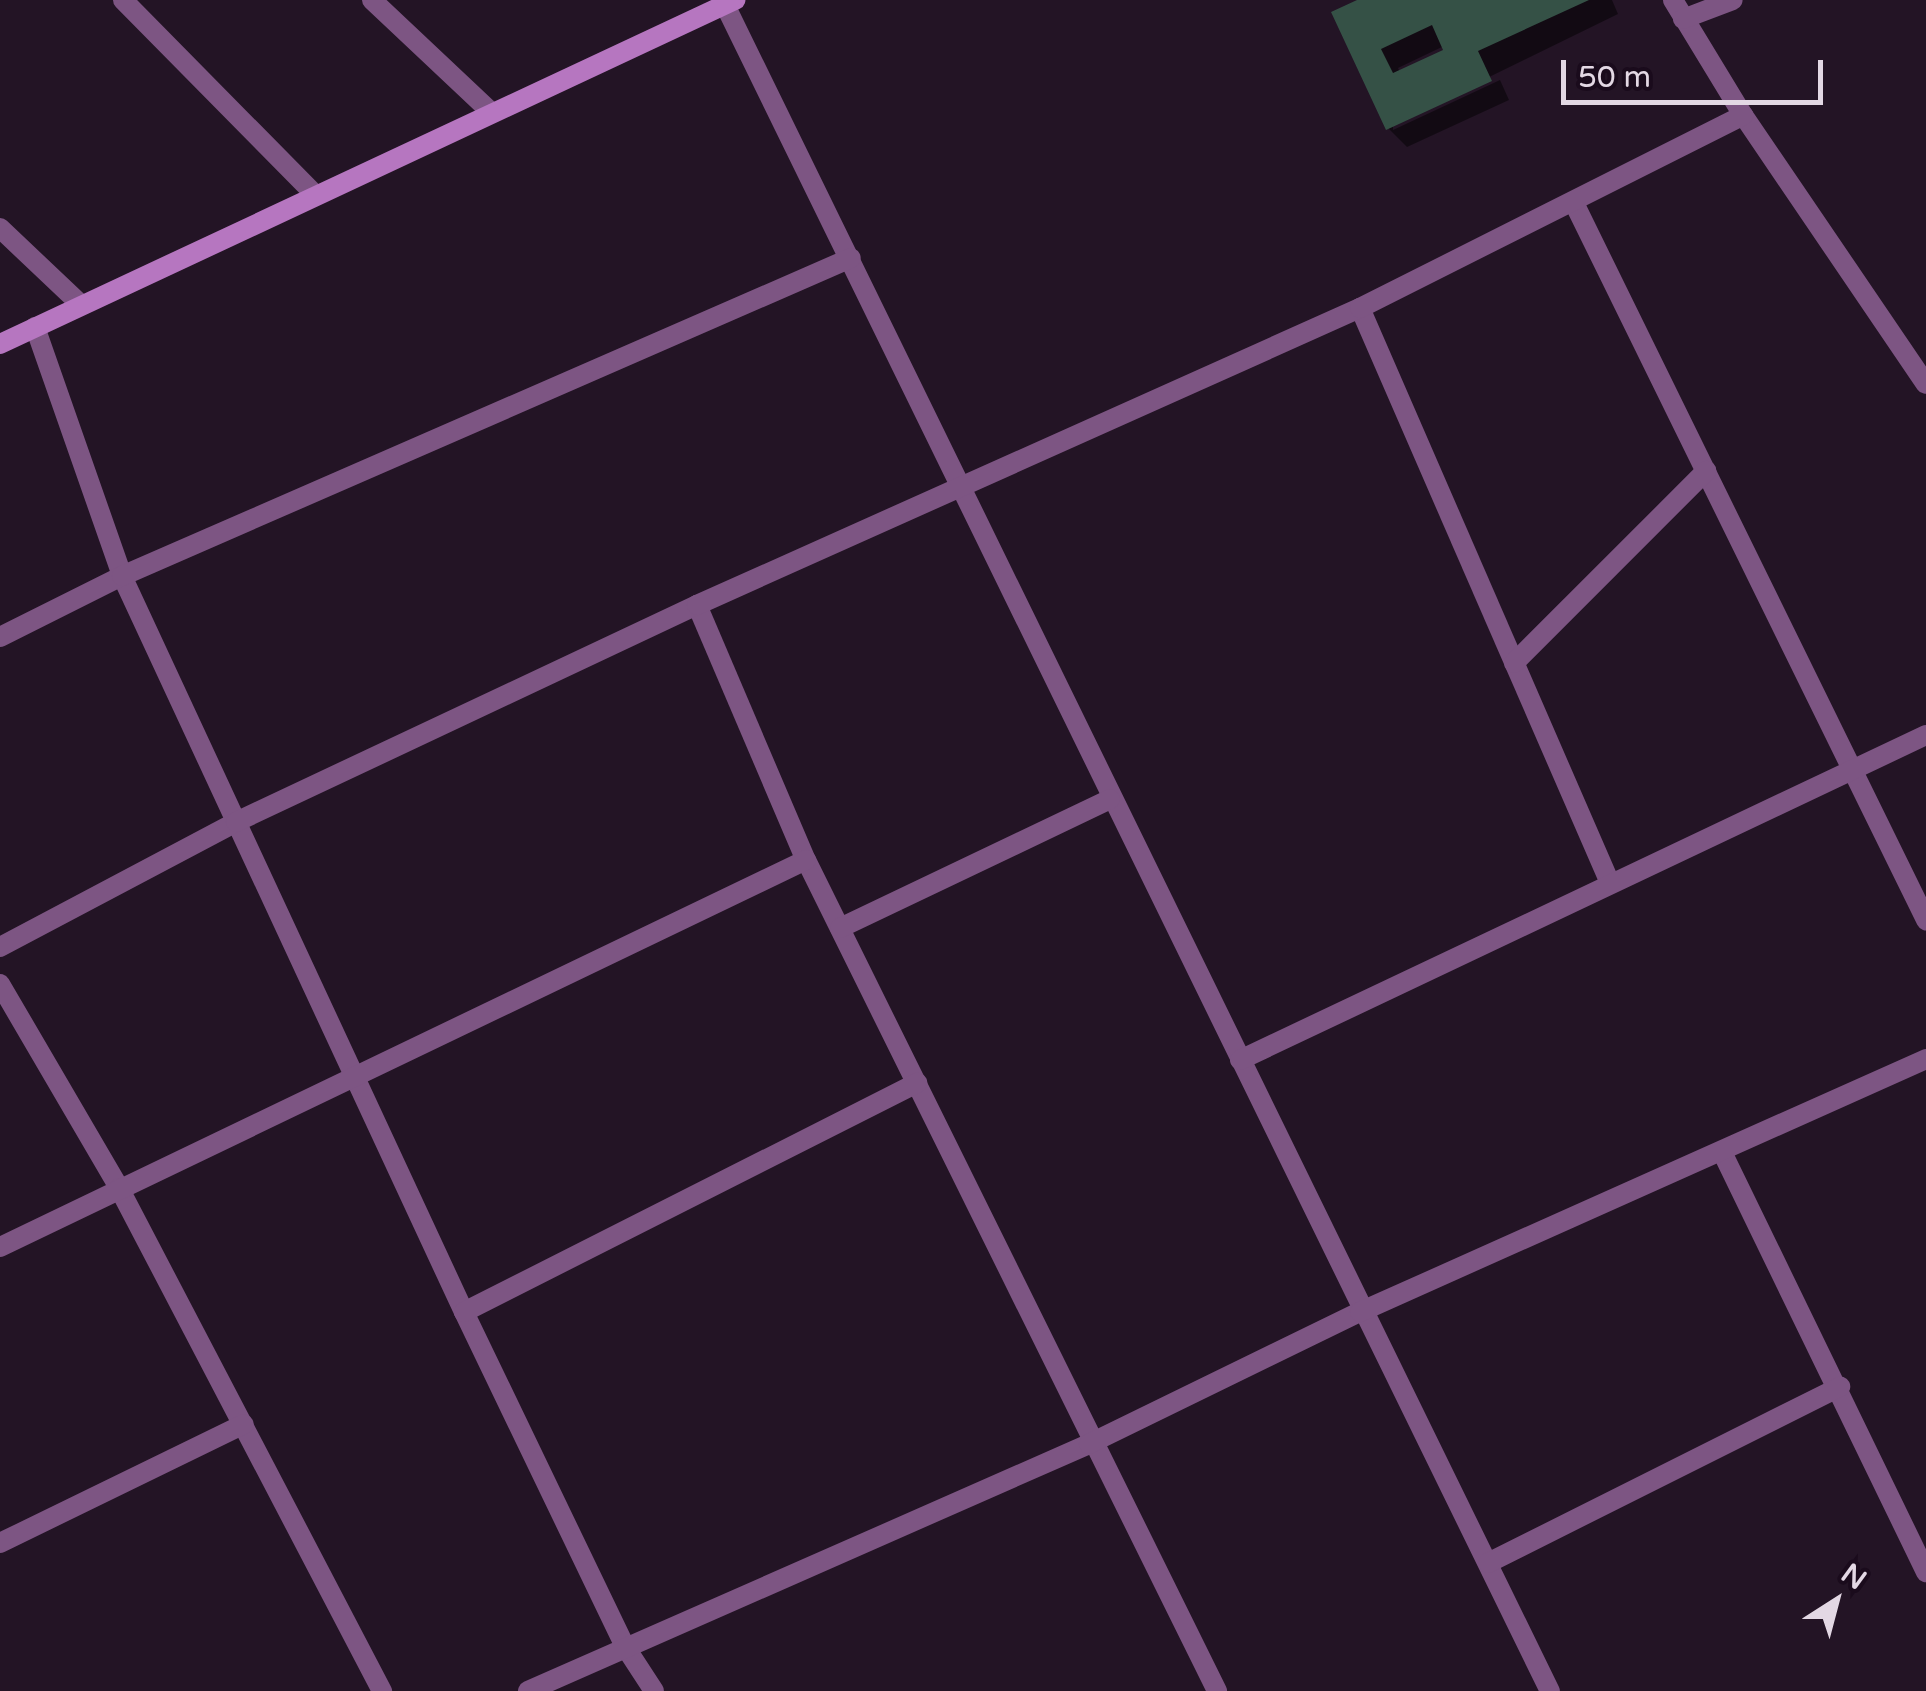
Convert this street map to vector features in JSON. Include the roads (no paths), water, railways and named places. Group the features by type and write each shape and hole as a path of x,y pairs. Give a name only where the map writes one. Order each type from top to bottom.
{"street":[{"path":"123,0 314,195"},
{"path":"372,0 491,112"},
{"path":"1733,0 1678,9 1743,116 1926,384"},
{"path":"0,344 730,2 1110,799 1550,1691"},
{"path":"0,947 236,822 697,605 1360,308 1575,205 1743,116"},
{"path":"1575,205 1926,920"},
{"path":"0,228 80,306"},
{"path":"0,637 122,576 851,258"},
{"path":"1360,308 1610,883"},
{"path":"35,327 122,576 464,1312 626,1648 654,1691"},
{"path":"1514,663 1706,472"},
{"path":"697,605 806,860 1090,1444 1216,1691"},
{"path":"1240,1060 1851,765 1926,735"},
{"path":"840,928 1110,799"},
{"path":"0,1247 353,1073 806,860"},
{"path":"0,984 119,1188 382,1691"},
{"path":"528,1691 1090,1444 1360,1312 1723,1154 1926,1059"},
{"path":"464,1312 917,1083"},
{"path":"1723,1154 1840,1386 1926,1572"},
{"path":"1488,1563 1840,1386"},
{"path":"0,1543 244,1424"}]}
